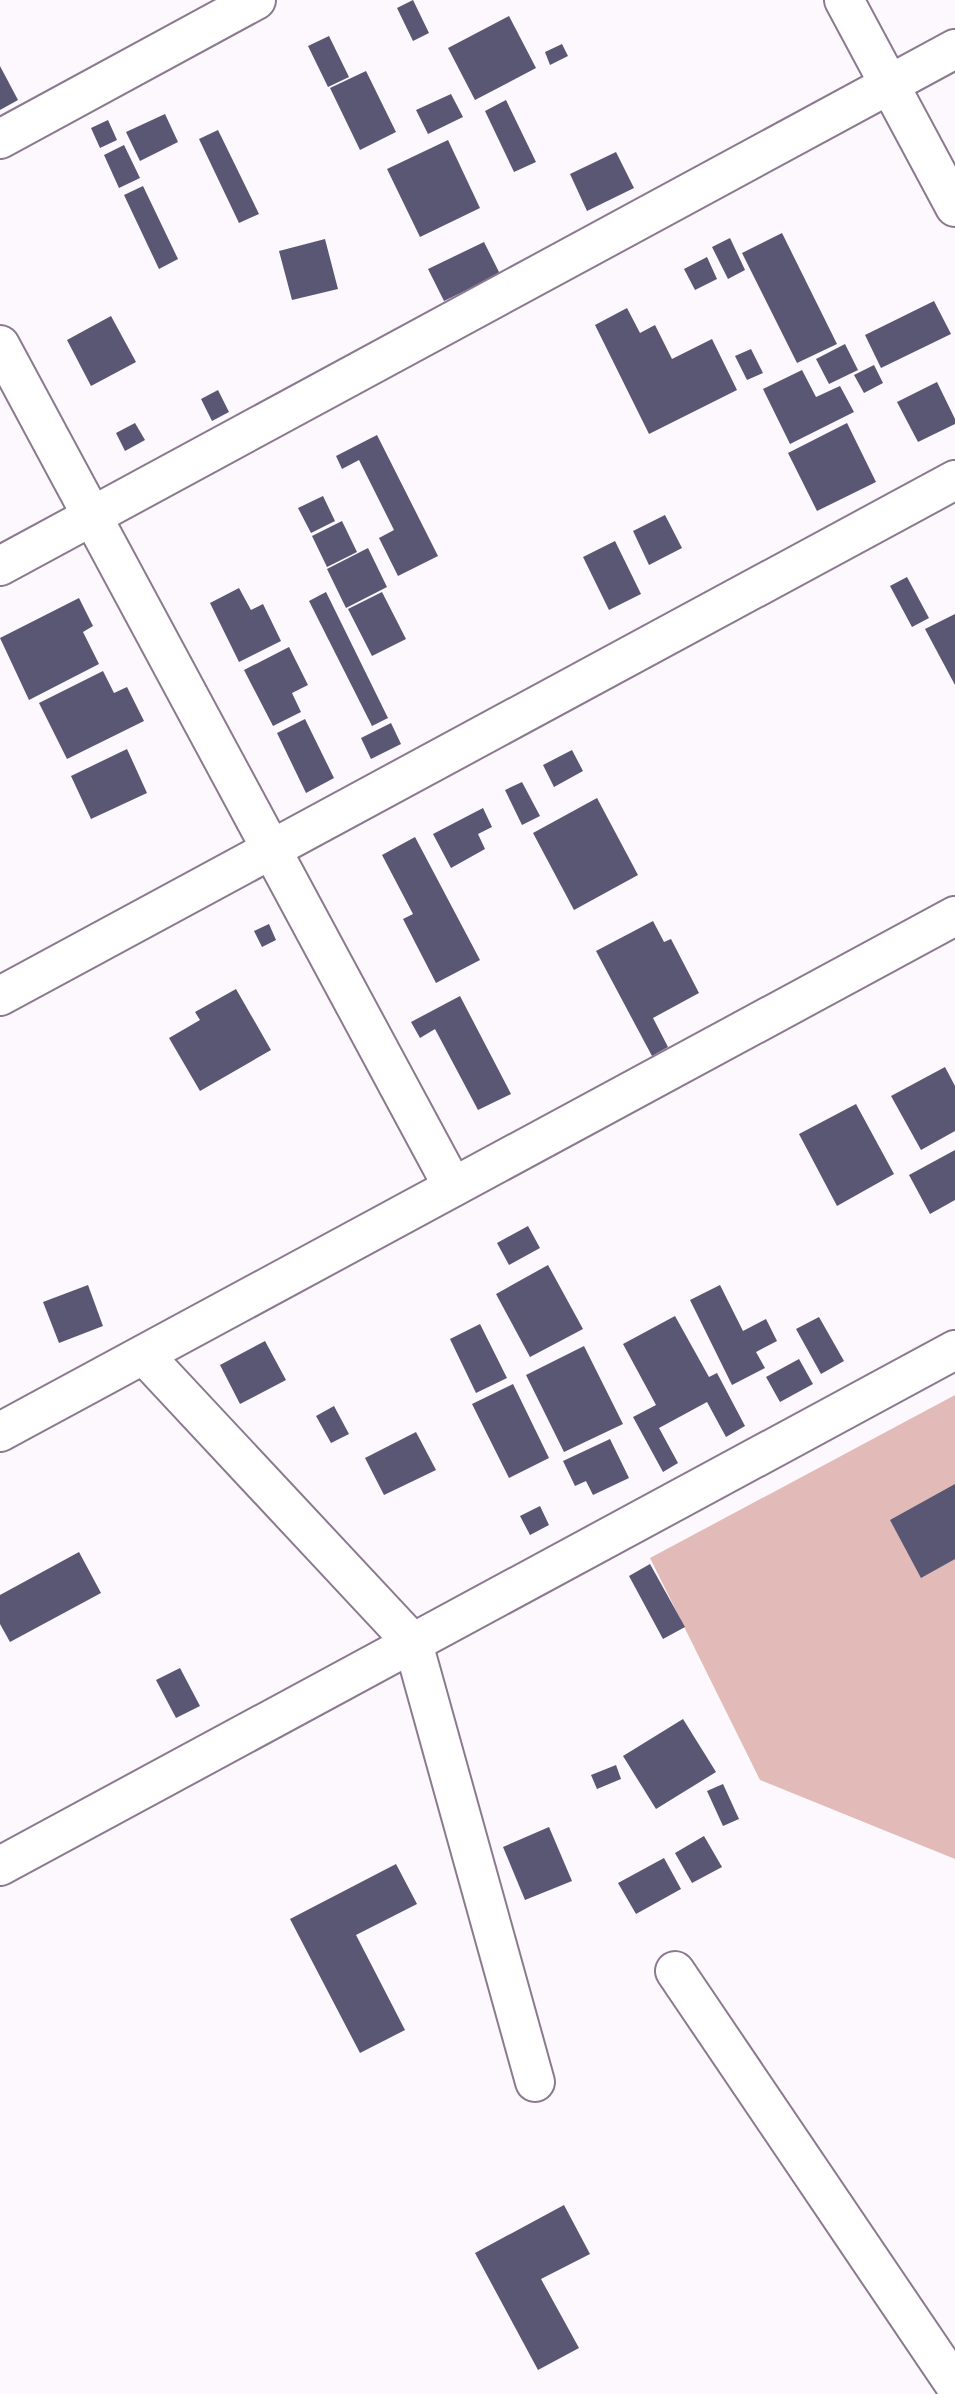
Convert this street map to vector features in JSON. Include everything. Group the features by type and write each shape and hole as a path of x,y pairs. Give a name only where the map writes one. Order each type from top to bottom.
{"street":[{"path":"0,138 256,0"},
{"path":"844,0 955,207"},
{"path":"0,566 955,49"},
{"path":"0,345 453,1187"},
{"path":"0,996 955,480"},
{"path":"0,1432 955,916"},
{"path":"0,1866 955,1350"},
{"path":"144,1355 413,1643 535,2082"},
{"path":"675,1971 955,2385"}],"shaded area":[{"path":"955,1395 955,1859 760,1780 650,1558"}],"building":[{"path":"413,0 429,33 413,41 397,8"},
{"path":"509,16 536,68 475,100 448,48"},
{"path":"329,36 349,77 328,87 308,46"},
{"path":"562,44 568,56 550,65 545,52"},
{"path":"0,66 18,100 0,110"},
{"path":"366,71 396,132 360,150 330,88"},
{"path":"451,94 463,117 428,134 416,110"},
{"path":"506,100 536,162 514,172 485,111"},
{"path":"165,114 178,142 140,161 126,132"},
{"path":"108,120 117,140 100,148 91,128"},
{"path":"218,130 259,214 239,223 199,139"},
{"path":"448,140 480,208 420,237 387,169"},
{"path":"124,145 140,178 119,188 104,155"},
{"path":"616,152 634,188 587,211 570,174"},
{"path":"143,186 178,259 159,269 124,195"},
{"path":"782,233 837,344 797,363 742,253"},
{"path":"730,238 745,270 728,279 712,247"},
{"path":"325,239 338,289 292,300 279,251"},
{"path":"484,242 500,274 444,301 428,269"},
{"path":"707,257 717,279 695,290 684,269"},
{"path":"934,301 951,334 881,368 865,335"},
{"path":"627,308 640,333 655,325 672,359 712,339 737,390 649,434 595,325"},
{"path":"111,316 136,362 91,386 67,340"},
{"path":"845,344 858,370 829,384 816,359"},
{"path":"751,349 763,373 747,380 735,356"},
{"path":"874,365 883,383 864,393 854,375"},
{"path":"802,370 816,397 840,386 854,412 790,444 763,389"},
{"path":"937,382 955,424 918,442 897,402"},
{"path":"218,390 229,412 212,421 201,399"},
{"path":"135,423 145,440 125,451 116,433"},
{"path":"847,423 876,482 817,511 788,453"},
{"path":"377,435 438,556 398,576 379,538 394,530 359,460 342,469 336,456"},
{"path":"323,496 335,521 311,533 298,508"},
{"path":"665,515 682,548 649,565 633,531"},
{"path":"342,521 357,552 327,567 312,536"},
{"path":"615,541 641,594 609,610 583,557"},
{"path":"368,548 387,587 346,608 327,569"},
{"path":"907,577 929,618 912,627 890,586"},
{"path":"239,588 251,610 263,604 281,641 239,662 210,603"},
{"path":"326,592 388,718 372,726 309,601"},
{"path":"382,592 406,639 372,656 348,609"},
{"path":"79,598 93,626 83,632 99,664 29,700 0,638"},
{"path":"955,614 955,685 925,629"},
{"path":"289,647 308,685 292,693 301,712 273,726 244,670"},
{"path":"103,671 114,693 127,687 144,721 67,759 39,703"},
{"path":"305,719 334,778 306,793 277,733"},
{"path":"391,723 401,744 371,759 361,738"},
{"path":"127,749 147,793 91,819 71,776"},
{"path":"572,750 583,771 554,787 543,765"},
{"path":"522,782 540,816 522,825 505,790"},
{"path":"597,798 638,875 574,910 533,833"},
{"path":"483,808 492,827 478,834 485,849 451,868 433,834"},
{"path":"415,837 480,960 436,983 403,919 413,914 382,855"},
{"path":"653,921 664,942 671,939 699,993 653,1018 668,1047 652,1056 596,951"},
{"path":"269,924 276,940 262,947 254,931"},
{"path":"236,989 271,1050 200,1091 169,1038 200,1020 195,1012"},
{"path":"460,996 511,1094 478,1110 435,1029 420,1038 411,1022"},
{"path":"945,1067 955,1086 955,1131 921,1150 891,1096"},
{"path":"856,1104 894,1174 837,1206 799,1134"},
{"path":"955,1150 955,1200 930,1214 909,1175"},
{"path":"528,1226 540,1248 509,1265 497,1243"},
{"path":"548,1265 583,1329 530,1357 496,1294"},
{"path":"88,1285 103,1326 59,1343 43,1302"},
{"path":"720,1285 743,1331 766,1319 777,1341 756,1352 765,1368 732,1385 690,1300"},
{"path":"675,1316 709,1377 717,1373 745,1426 726,1437 707,1402 659,1428 678,1463 663,1472 633,1417 656,1405 623,1344"},
{"path":"819,1317 844,1361 821,1374 796,1329"},
{"path":"480,1324 507,1378 476,1393 450,1339"},
{"path":"265,1341 286,1380 240,1404 220,1365"},
{"path":"584,1346 623,1424 564,1452 526,1375"},
{"path":"799,1359 813,1384 780,1402 766,1377"},
{"path":"513,1384 549,1458 509,1478 472,1404"},
{"path":"334,1406 349,1434 331,1443 316,1416"},
{"path":"416,1432 436,1470 384,1495 365,1458"},
{"path":"610,1439 629,1478 593,1495 586,1481 575,1486 563,1461"},
{"path":"955,1484 955,1559 921,1578 890,1520"},
{"path":"540,1506 549,1525 530,1535 520,1516"},
{"path":"79,1552 101,1593 10,1642 0,1624 0,1595"},
{"path":"650,1564 685,1627 663,1639 629,1576"},
{"path":"180,1668 200,1706 176,1718 156,1680"},
{"path":"683,1719 716,1772 656,1809 623,1756"},
{"path":"616,1765 621,1779 597,1789 591,1775"},
{"path":"723,1784 739,1819 723,1826 707,1791"},
{"path":"549,1827 572,1881 525,1900 503,1847"},
{"path":"704,1836 722,1867 692,1883 675,1853"},
{"path":"664,1858 681,1889 636,1914 618,1883"},
{"path":"396,1864 417,1904 356,1935 405,2030 360,2053 290,1919"},
{"path":"564,2205 590,2254 541,2279 579,2348 538,2370 475,2253"}]}
